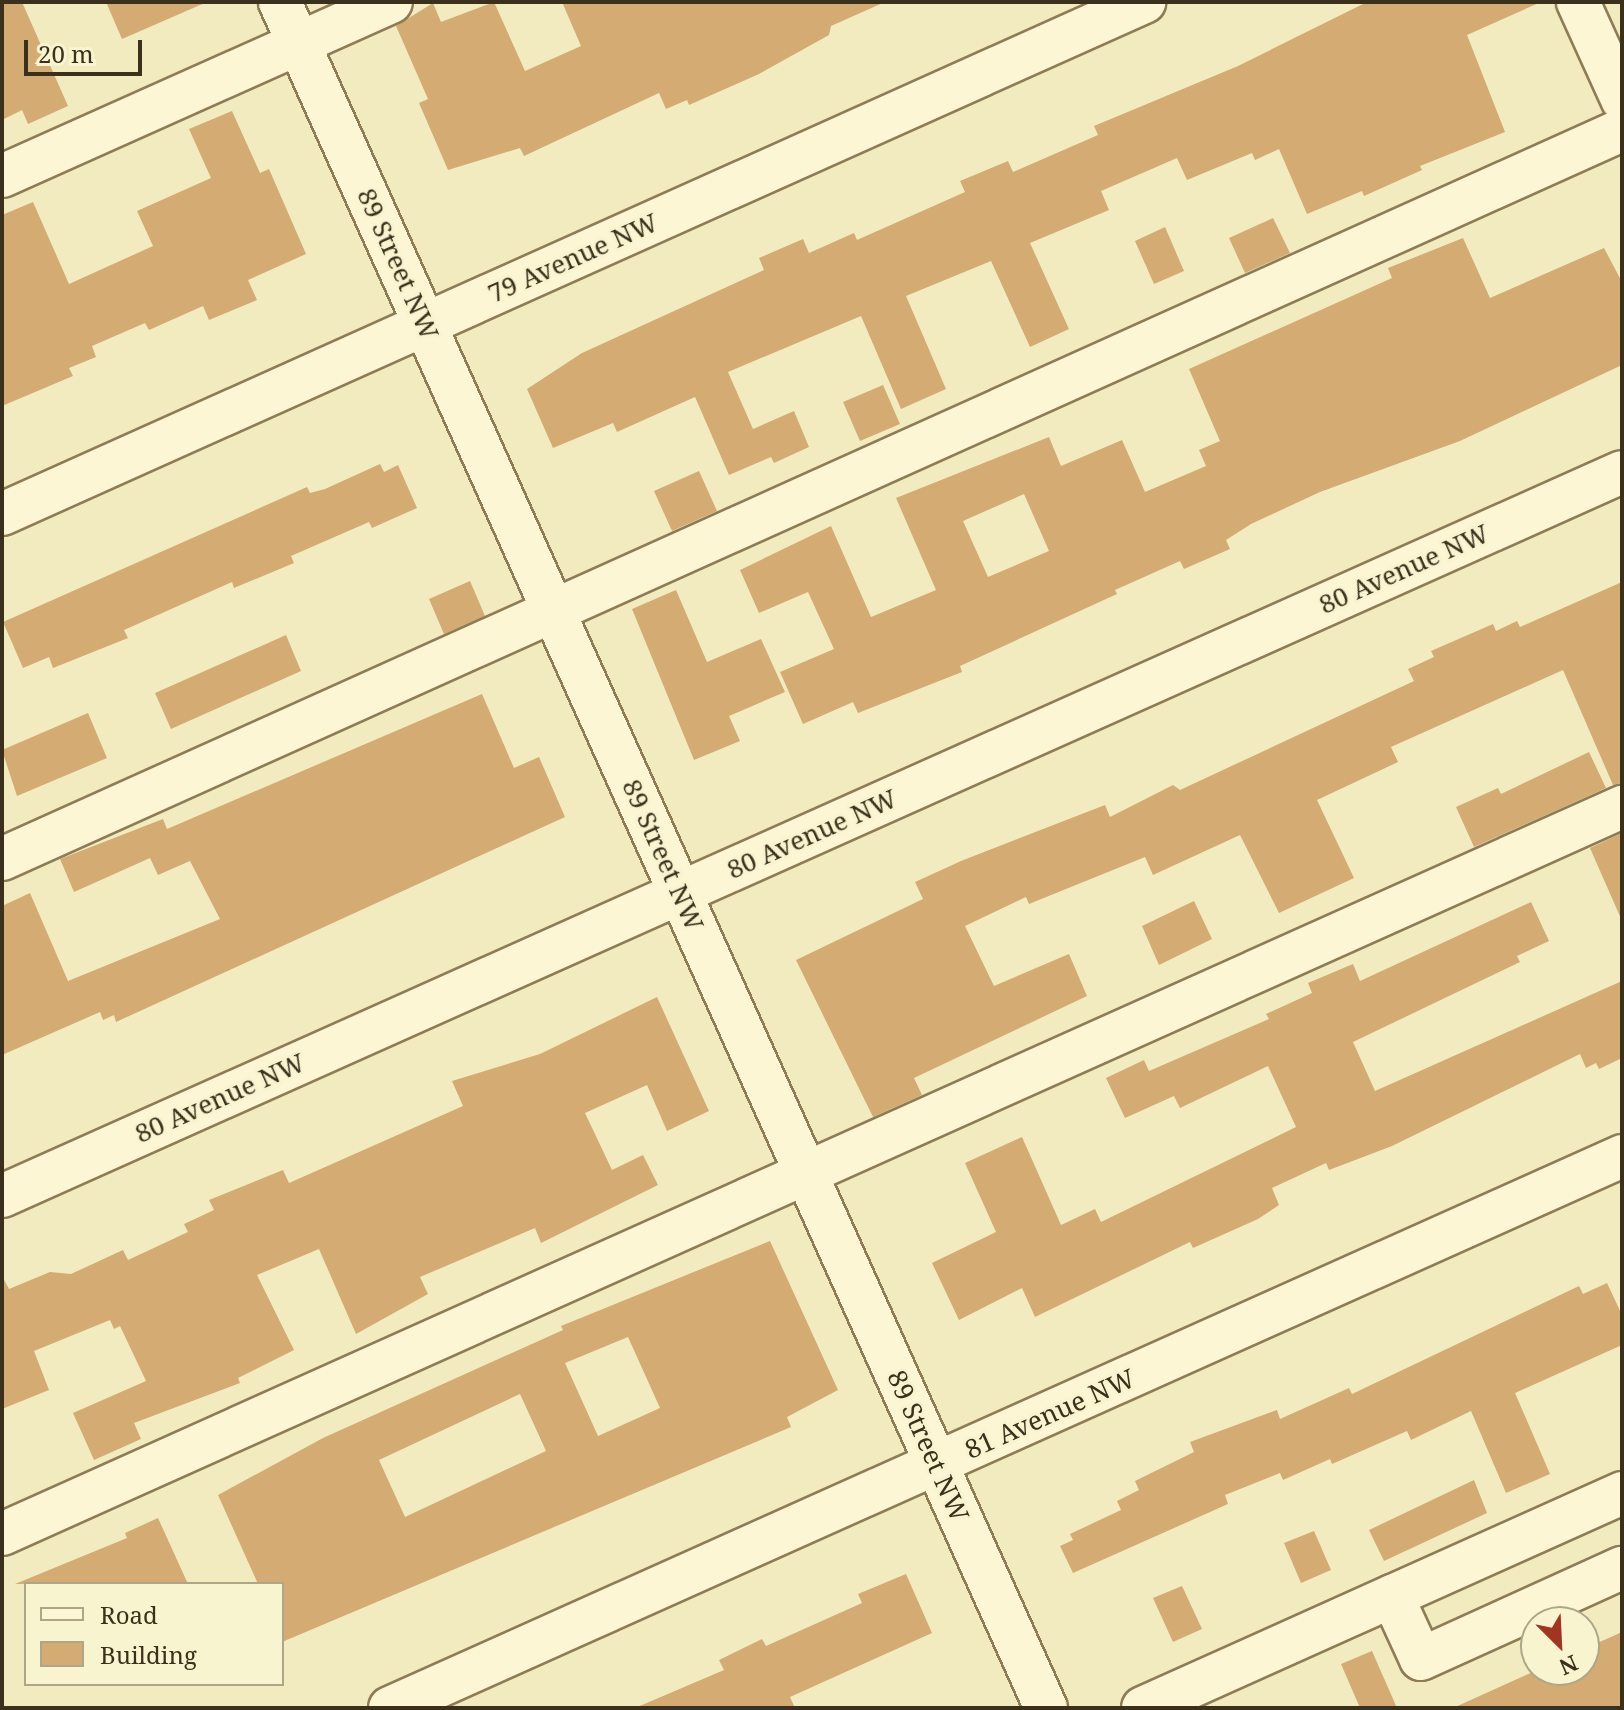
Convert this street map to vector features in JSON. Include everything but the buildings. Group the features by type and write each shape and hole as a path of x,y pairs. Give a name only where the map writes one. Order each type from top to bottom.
{"street":[{"name":"89 Street NW","path":"280,2 1046,1708"},
{"path":"2,176 391,2"},
{"name":"79 Avenue NW","path":"2,514 1144,2"},
{"path":"1578,2 1622,99"},
{"path":"2,859 555,613 1622,130"},
{"name":"80 Avenue NW","path":"2,1196 1622,472"},
{"path":"2,1534 804,1170 1622,807"},
{"name":"81 Avenue NW","path":"390,1708 1622,1156"},
{"path":"1143,1708 1622,1493"},
{"path":"1392,1596 1421,1659 1622,1568"}]}
